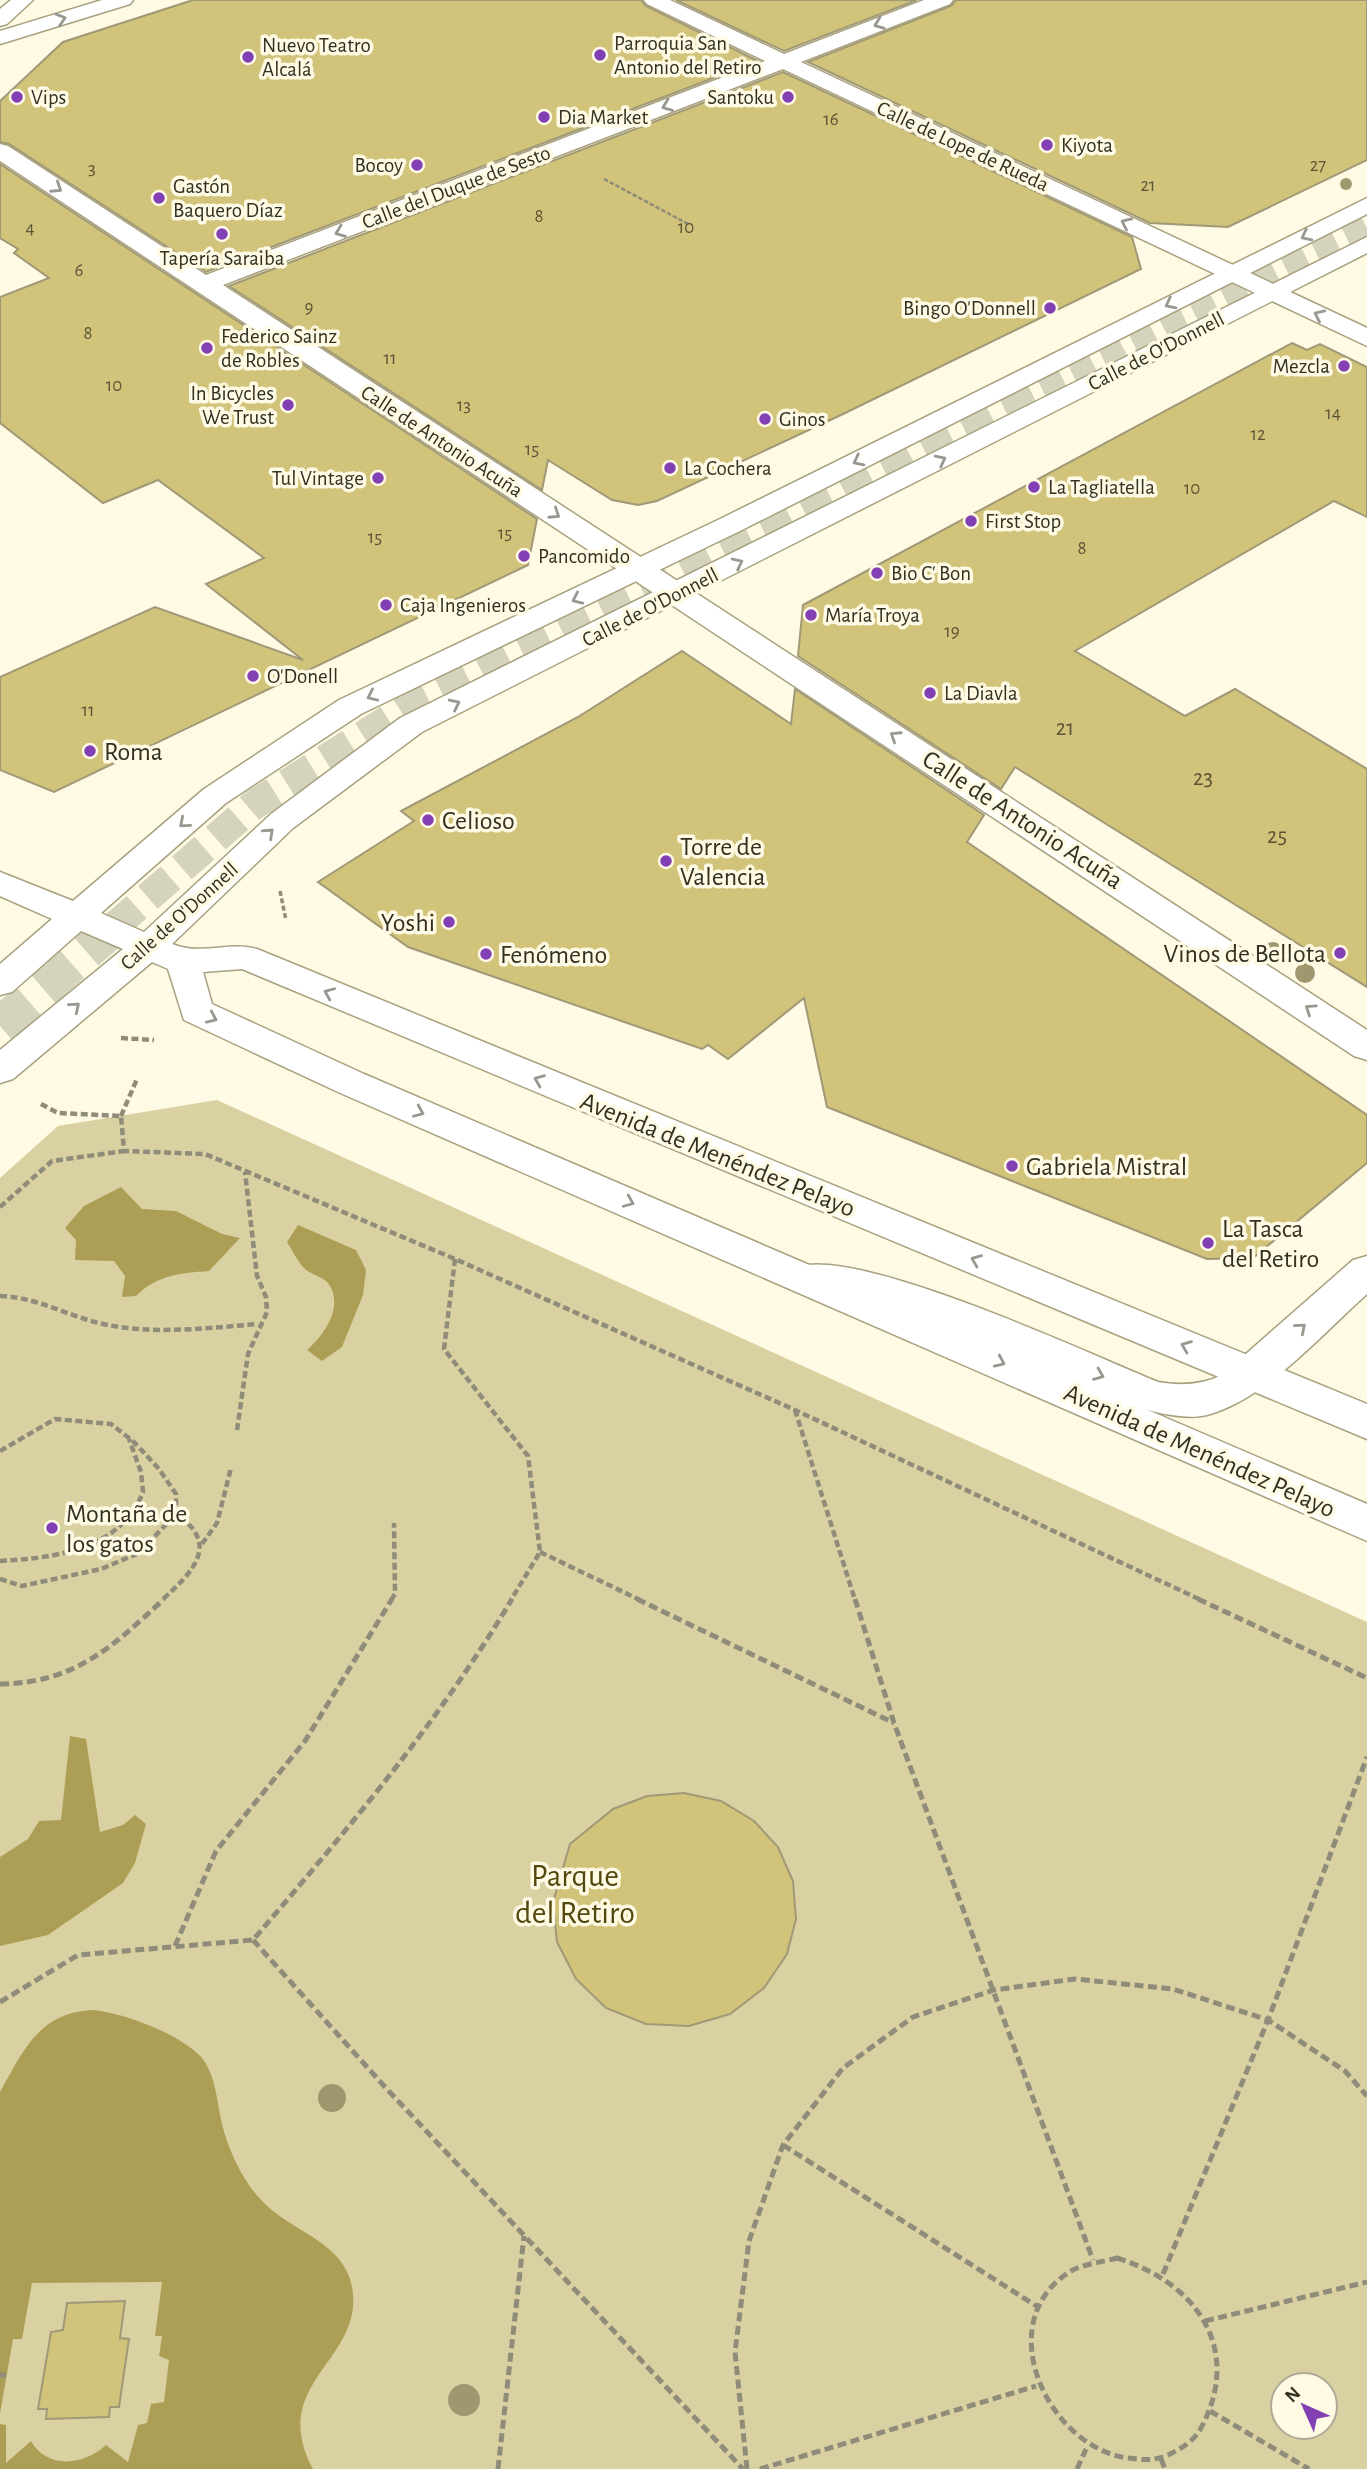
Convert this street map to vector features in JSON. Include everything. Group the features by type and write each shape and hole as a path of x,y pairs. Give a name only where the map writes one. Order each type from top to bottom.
{"main road":[{"path":"0,20 23,0"},
{"path":"0,38 123,0"},
{"name":"Calle de Lope de Rueda","path":"654,0 1367,338"},
{"name":"Calle del Duque de Sesto","path":"204,284 943,0"},
{"name":"Calle de Antonio Acuña","path":"0,151 1367,1047"},
{"name":"Calle de O'Donnell","path":"0,983 215,796 350,707 639,569 1367,205"},
{"name":"Calle de O'Donnell","path":"0,1070 148,947 282,821 411,725 1367,244"},
{"name":"Avenida de Menéndez Pelayo","path":"0,883 183,962 245,957 1367,1422"},
{"name":"Avenida de Menéndez Pelayo","path":"183,962 196,1011 351,1083 803,1276 1367,1523"},
{"path":"1249,1372 1367,1271"},
{"name":"Avenida de Menéndez Pelayo","path":"803,1276 890,1293 952,1314 1153,1397 1176,1403 1213,1399 1236,1387 1249,1372"}],"path":[{"path":"550,151 690,225"},
{"path":"279,887 286,921 298,926"},
{"path":"124,1151 121,1116 137,1079"},
{"path":"34,1101 58,1113 121,1116"},
{"path":"0,1207 52,1161 124,1151 205,1154 455,1259 796,1410 1367,1678"},
{"path":"236,1430 243,1363 258,1324 267,1312 266,1297 257,1276 245,1171"},
{"path":"0,2002 78,1955 253,1940 365,1809 477,1658 540,1552 528,1456 444,1349 455,1259"},
{"path":"0,1296 23,1295 111,1326 180,1330 258,1324"},
{"path":"796,1410 894,1723 1093,2260"},
{"path":"0,1451 55,1419 111,1424 159,1469 176,1494 176,1514 138,1553 101,1569 22,1586 0,1579"},
{"path":"0,1561 19,1560 100,1543 132,1513 143,1492 140,1471 129,1438"},
{"path":"0,1684 63,1675 93,1657 172,1593 199,1558 202,1544 217,1523 230,1468"},
{"path":"176,1514 196,1528 202,1544"},
{"path":"175,1946 216,1851 305,1741 357,1660 394,1594 394,1524"},
{"path":"540,1552 894,1723"},
{"path":"1163,2274 1268,2020 1367,1757"},
{"path":"253,1940 524,2235 745,2469"},
{"path":"745,2469 735,2352 749,2241 783,2145 843,2068 913,2017 994,1990 1075,1979 1173,1989 1268,2020 1345,2071 1367,2096"},
{"path":"783,2145 1038,2307"},
{"path":"498,2469 524,2235"},
{"path":"1117,2258 1140,2263 1163,2274 1187,2294 1205,2320 1214,2351 1216,2381 1210,2411 1199,2431 1181,2448 1161,2459 1137,2463 1111,2459 1086,2449 1065,2431 1048,2411 1035,2386 1030,2358 1031,2332 1038,2307 1051,2285 1070,2270 1093,2260 1117,2258"},
{"path":"1205,2320 1367,2282"},
{"path":"760,2469 1035,2386"},
{"path":"1210,2411 1309,2469"},
{"path":"1077,2469 1086,2449"},
{"path":"1161,2459 1165,2469"}],"green space":[{"name":"Parque del Retiro","path":"217,1100 1367,1622 1367,2469 0,2469 0,1178 58,1126"}],"shaded area":[{"path":"121,1187 142,1209 176,1211 222,1234 240,1238 209,1271 169,1276 136,1296 122,1297 125,1276 114,1261 75,1260 76,1240 65,1228 84,1206"},
{"path":"298,1225 356,1250 366,1270 363,1295 342,1347 322,1361 307,1350 330,1320 333,1292 326,1281 305,1269 287,1242"},
{"path":"70,1736 86,1739 100,1832 123,1825 135,1815 146,1824 135,1863 123,1883 48,1935 0,1946 0,1857 28,1839 39,1821 61,1820"},
{"path":"91,2010 118,2015 150,2026 180,2041 202,2058 213,2081 229,2145 250,2186 277,2214 331,2251 342,2263 349,2277 353,2294 351,2318 343,2338 307,2395 301,2416 302,2440 313,2469 0,2469 0,2424 6,2425 6,2463 31,2441 38,2450 56,2460 87,2457 106,2445 128,2462 138,2425 147,2423 151,2404 164,2402 169,2360 159,2356 162,2336 155,2336 162,2282 32,2283 22,2339 13,2339 0,2414 0,2092 25,2049 45,2026 58,2018"}],"building":[{"path":"193,0 641,0 646,6 758,61 206,272 9,144 0,142 0,101 63,42"},
{"path":"676,0 917,0 784,51"},
{"path":"956,0 1367,0 1367,160 1228,227 1150,223 808,62 951,6"},
{"path":"783,72 1132,237 1141,269 841,415 657,501 638,505 612,500 548,460 542,490 229,286"},
{"path":"0,164 537,519 528,565 54,792 0,770 0,677 155,607 303,660 206,584 264,558 158,480 103,503 0,423 0,297 49,278 14,253 18,249 0,238"},
{"path":"1292,343 1307,350 1320,344 1367,367 1367,517 1334,501 1075,651 1185,716 1235,689 1367,769 1367,987 1015,767 1001,789 798,656 803,605"},
{"path":"682,651 791,724 795,689 984,815 967,842 1367,1115 1367,1163 1253,1258 1207,1259 827,1107 804,998 728,1059 708,1045 702,1049 408,947 318,882 414,821 401,811 578,717"},
{"path":"684,1793 721,1801 754,1821 778,1847 793,1881 796,1919 787,1954 764,1988 730,2014 689,2026 646,2024 606,2008 576,1979 557,1942 553,1902 570,1844 613,1809 647,1796"},
{"path":"125,2301 120,2338 129,2339 119,2407 110,2407 109,2417 46,2419 47,2409 38,2409 51,2332 63,2330 67,2303"}],"tunnel":[{"path":"1012,405 1367,228"},
{"path":"114,927 255,804 418,701 1015,403"},
{"path":"0,1026 116,925"}],"place":[{"name":"Parroquia San Antonio del Retiro","path":"600,55"},
{"name":"Nuevo Teatro Alcalá","path":"248,57"},
{"name":"Vips","path":"17,97"},
{"name":"Santoku","path":"788,97"},
{"name":"Dia Market","path":"544,117"},
{"name":"Kiyota","path":"1047,145"},
{"name":"Bocoy","path":"417,165"},
{"name":"Gastón Baquero Díaz","path":"159,198"},
{"name":"Tapería Saraiba","path":"222,234"},
{"name":"Bingo O'Donnell","path":"1050,308"},
{"name":"Federico Sainz de Robles","path":"207,348"},
{"name":"Mezcla","path":"1344,366"},
{"name":"In Bicycles We Trust","path":"288,405"},
{"name":"Ginos","path":"765,419"},
{"name":"La Cochera","path":"670,468"},
{"name":"Tul Vintage","path":"378,478"},
{"name":"La Tagliatella","path":"1034,487"},
{"name":"First Stop","path":"971,521"},
{"name":"Pancomido","path":"524,556"},
{"name":"Bio C' Bon","path":"877,573"},
{"name":"Caja Ingenieros","path":"386,605"},
{"name":"María Troya","path":"811,615"},
{"name":"O'Donell","path":"253,676"},
{"name":"La Diavla","path":"930,693"},
{"name":"Roma","path":"90,751"},
{"name":"Celioso","path":"428,820"},
{"name":"Torre de Valencia","path":"666,861"},
{"name":"Yoshi","path":"449,922"},
{"name":"Vinos de Bellota","path":"1340,953"},
{"name":"Fenómeno","path":"486,954"},
{"name":"Gabriela Mistral","path":"1012,1166"},
{"name":"La Tasca del Retiro","path":"1208,1243"},
{"name":"Montaña de los gatos","path":"52,1528"}]}
